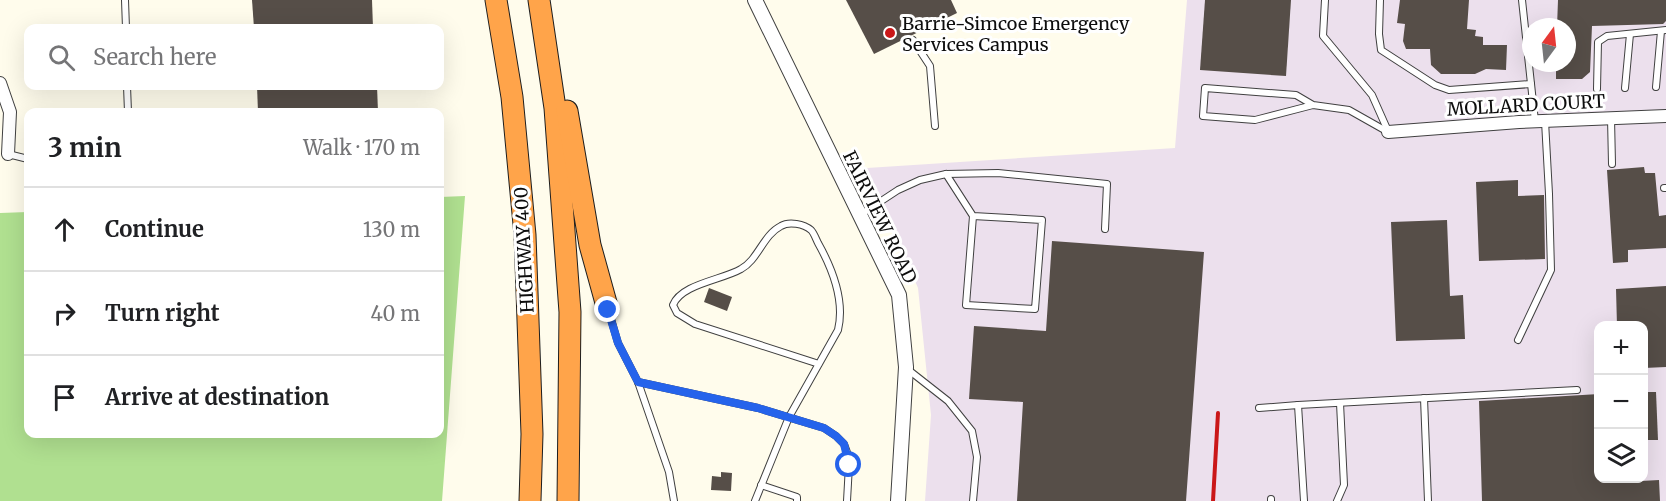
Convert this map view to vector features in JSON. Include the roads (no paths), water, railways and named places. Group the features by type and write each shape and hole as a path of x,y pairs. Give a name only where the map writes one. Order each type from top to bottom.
{"highway":[{"name":"HIGHWAY 400","path":"496,0 512,97 525,235 532,434 531,501"},
{"path":"539,0 555,108 570,312 568,501"},
{"path":"543,23 563,85 590,245 608,310"}],"street":[{"name":"FAIRVIEW ROAD","path":"757,1 899,295 906,367 898,501"},
{"path":"0,83 10,112 8,154"},
{"name":"MOLLARD COURT","path":"1388,132 1540,121 1666,116"}],"lane":[{"path":"125,0 126,24"},
{"path":"1326,0 1323,36 1372,95 1388,132"},
{"path":"1380,0 1381,50 1435,85 1449,90 1531,84"},
{"path":"1518,340 1551,270 1549,194 1540,121 1531,84 1522,0"},
{"path":"1597,89 1598,42 1607,36 1663,31 1656,87"},
{"path":"1625,88 1630,34"},
{"path":"913,40 930,66 935,126"},
{"path":"1313,105 1296,95 1205,87 1203,116 1255,120 1313,105 1349,110 1388,132"},
{"path":"127,90 128,108"},
{"path":"1611,118 1612,164"},
{"path":"8,154 24,158"},
{"path":"860,215 898,190 920,180 946,174 998,173 1107,184 1105,229"},
{"path":"946,174 973,216 966,305 1035,309 1042,220 973,216"},
{"path":"755,501 789,417 836,334 841,318 832,271 811,230 791,223 781,226 765,241 742,269 687,290 675,299 673,305 676,313 695,324 819,364"},
{"path":"608,310 618,343 638,382 669,472 674,501"},
{"path":"906,367 948,401 972,431 976,457 973,501"},
{"path":"638,382 758,408 824,428 844,444 849,465 847,501"},
{"path":"1259,408 1577,390"},
{"path":"1424,398 1428,501"},
{"path":"1337,501 1344,485 1340,403"},
{"path":"1298,405 1304,501"},
{"path":"761,485 797,497 797,501"}],"railway":[{"path":"1213,501 1218,413"}],"place":[{"name":"Barrie-Simcoe Emergency Services Campus","path":"890,33"}]}
